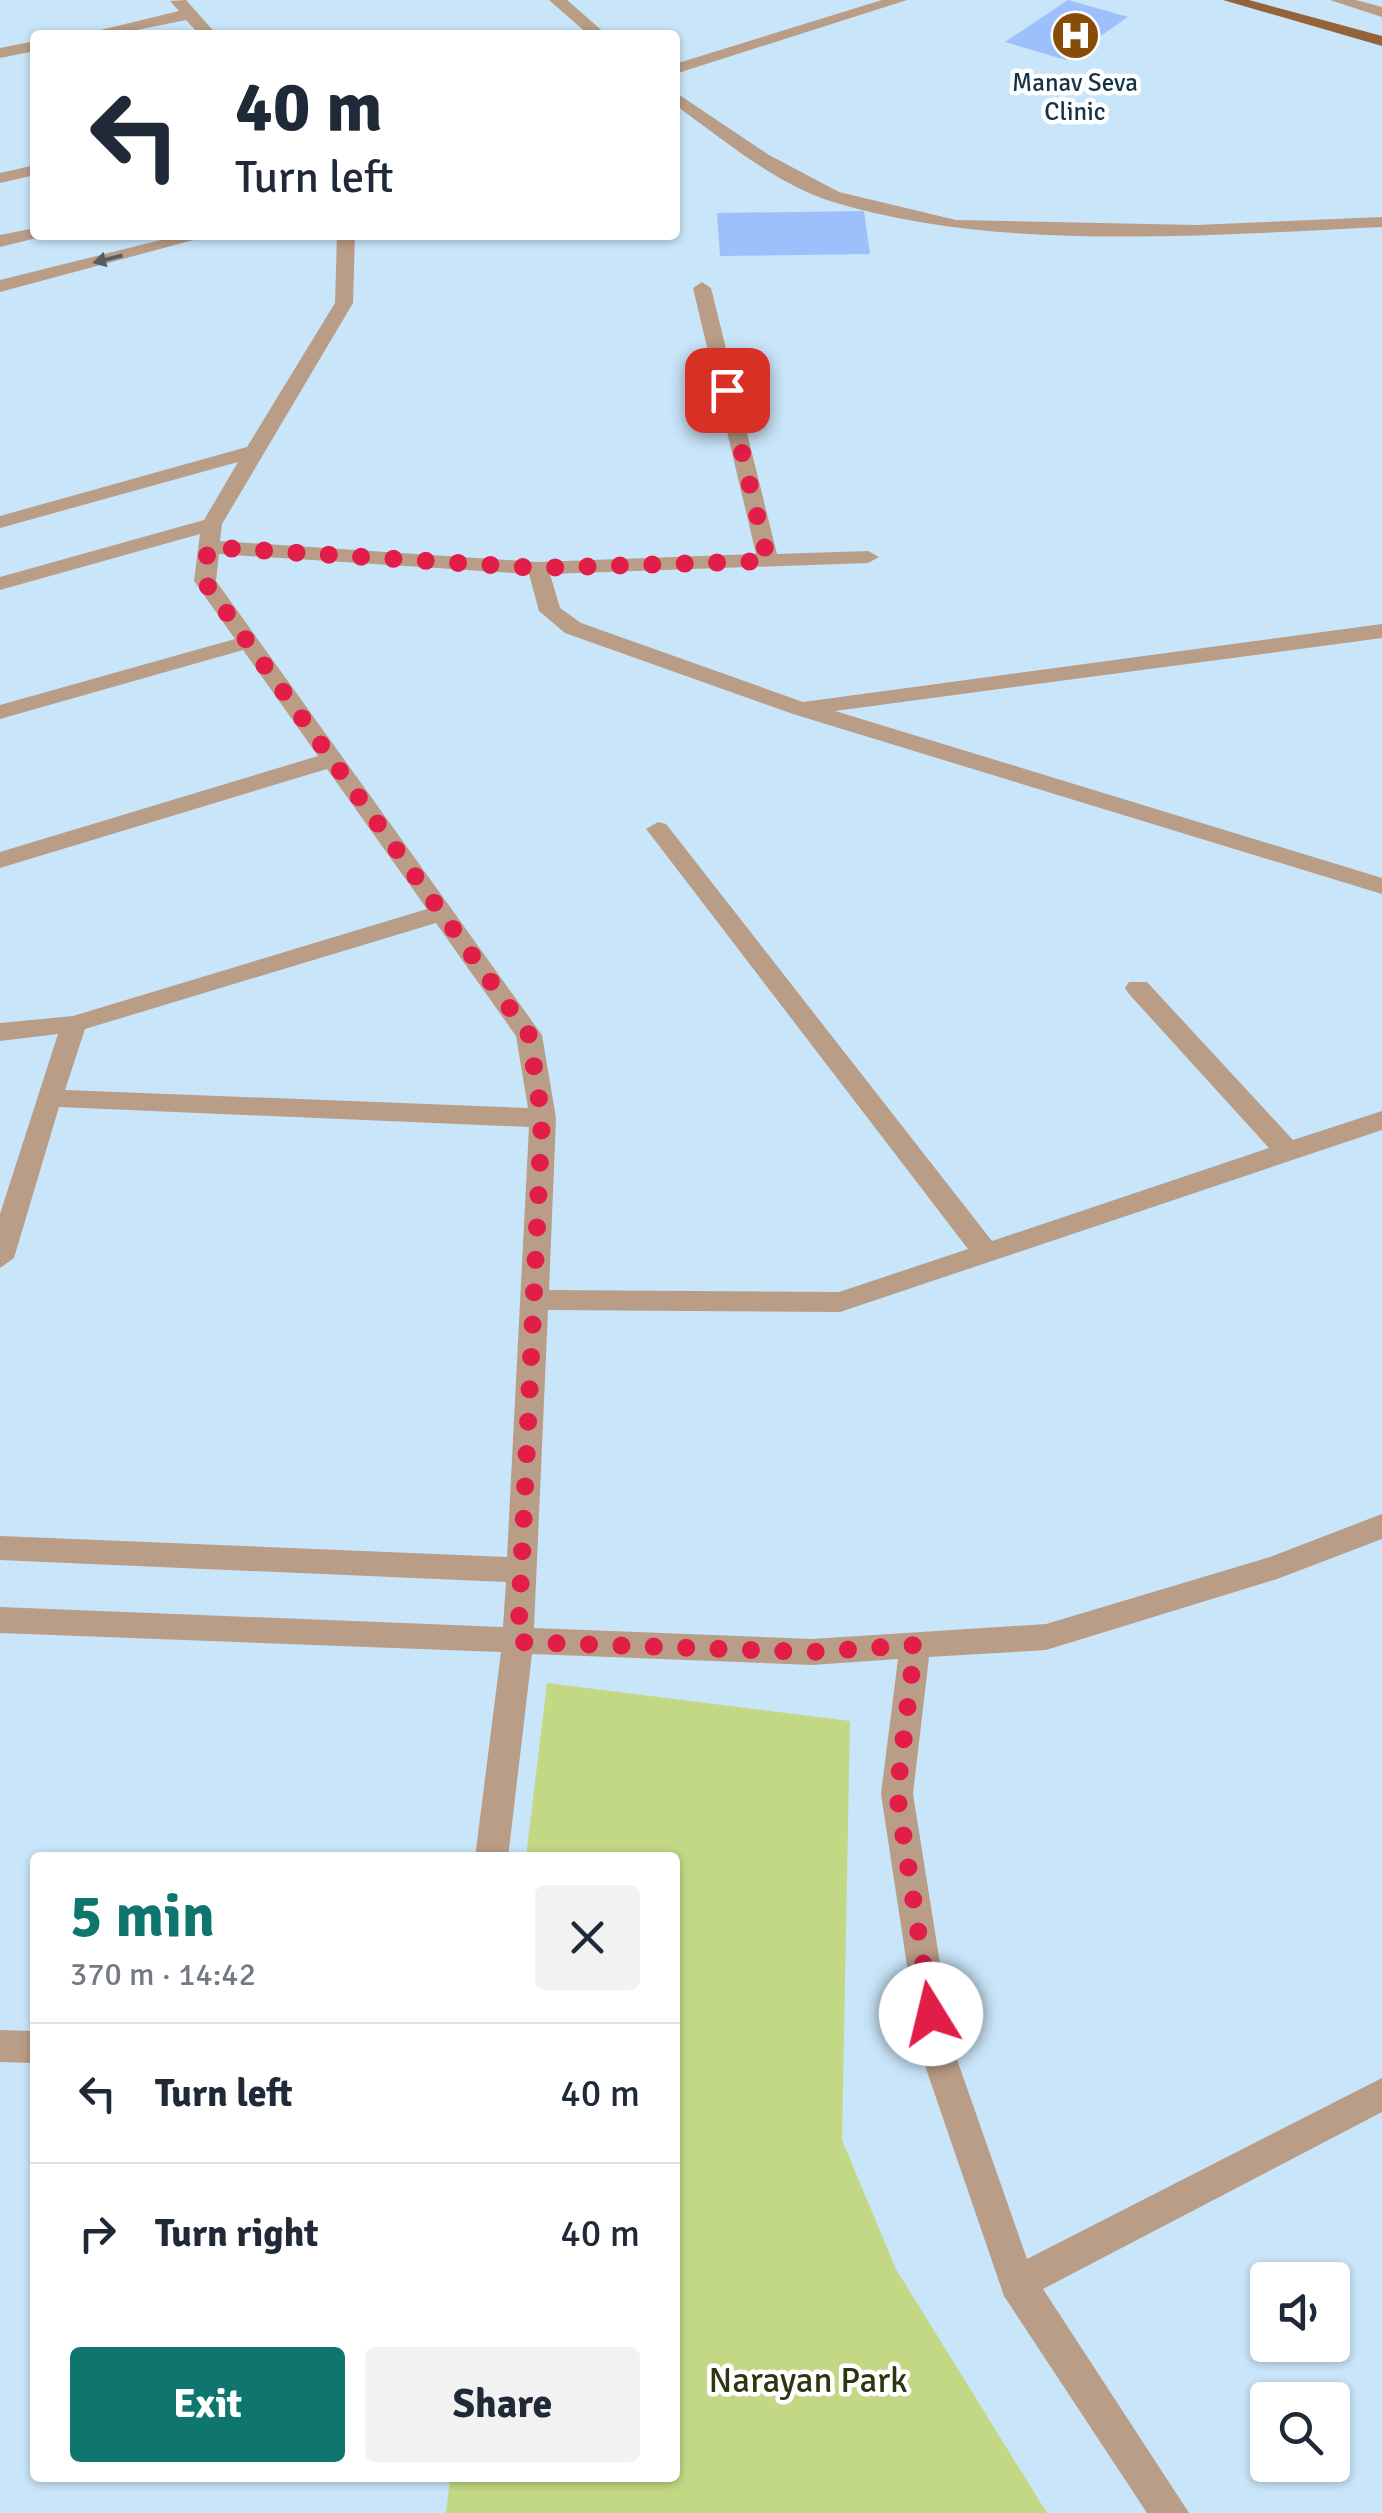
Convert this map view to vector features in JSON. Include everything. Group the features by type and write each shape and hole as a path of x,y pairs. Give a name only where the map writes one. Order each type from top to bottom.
{"main road":[{"path":"1230,0 1382,42"}],"street":[{"path":"177,0 204,30"},
{"path":"557,0 593,30"},
{"path":"680,66 899,0"},
{"path":"1338,0 1382,12"},
{"path":"112,30 190,14"},
{"path":"0,53 30,47"},
{"path":"680,101 763,159 832,196 956,225 1196,230 1382,222"},
{"path":"0,178 30,171"},
{"path":"0,241 30,233"},
{"path":"0,286 182,240"},
{"path":"346,240 344,304 255,451 210,536 204,581 445,912 529,1035 542,1118 522,1570 518,1642 492,1852"},
{"path":"702,288 768,561"},
{"path":"0,522 255,451"},
{"path":"0,584 210,536 538,568 868,557"},
{"path":"538,568 550,611 573,628 801,709 1382,886"},
{"path":"801,709 1382,631"},
{"path":"0,712 249,642"},
{"path":"0,860 334,758"},
{"path":"658,829 986,1253"},
{"path":"0,1032 74,1024 445,912"},
{"path":"1138,988 1288,1152"},
{"path":"0,1258 6,1226 74,1024"},
{"path":"49,1098 542,1118"},
{"path":"534,1300 840,1302 1382,1120"},
{"path":"0,1620 812,1652 1046,1637 1276,1567 1382,1526"},
{"path":"0,1548 522,1570"},
{"path":"915,1645 897,1794 936,2051 1016,2284 1170,2513"},
{"path":"0,2046 30,2048"},
{"path":"1016,2284 1382,2094"}],"green space":[{"name":"Narayan Park","path":"547,1683 850,1721 842,2140 896,2269 1047,2513 446,2513 450,2482 680,2482 680,1852 527,1852"}],"building":[{"path":"1068,0 1128,17 1066,60 1005,42"},
{"path":"864,211 870,254 720,256 717,213"}],"place":[{"name":"Manav Seva Clinic","path":"1075,36"}],"route":[{"path":"727,390 768,561 538,568 208,547 204,581 445,912 529,1035 542,1118 518,1642 812,1652 915,1645 897,1794 931,2014"}]}
